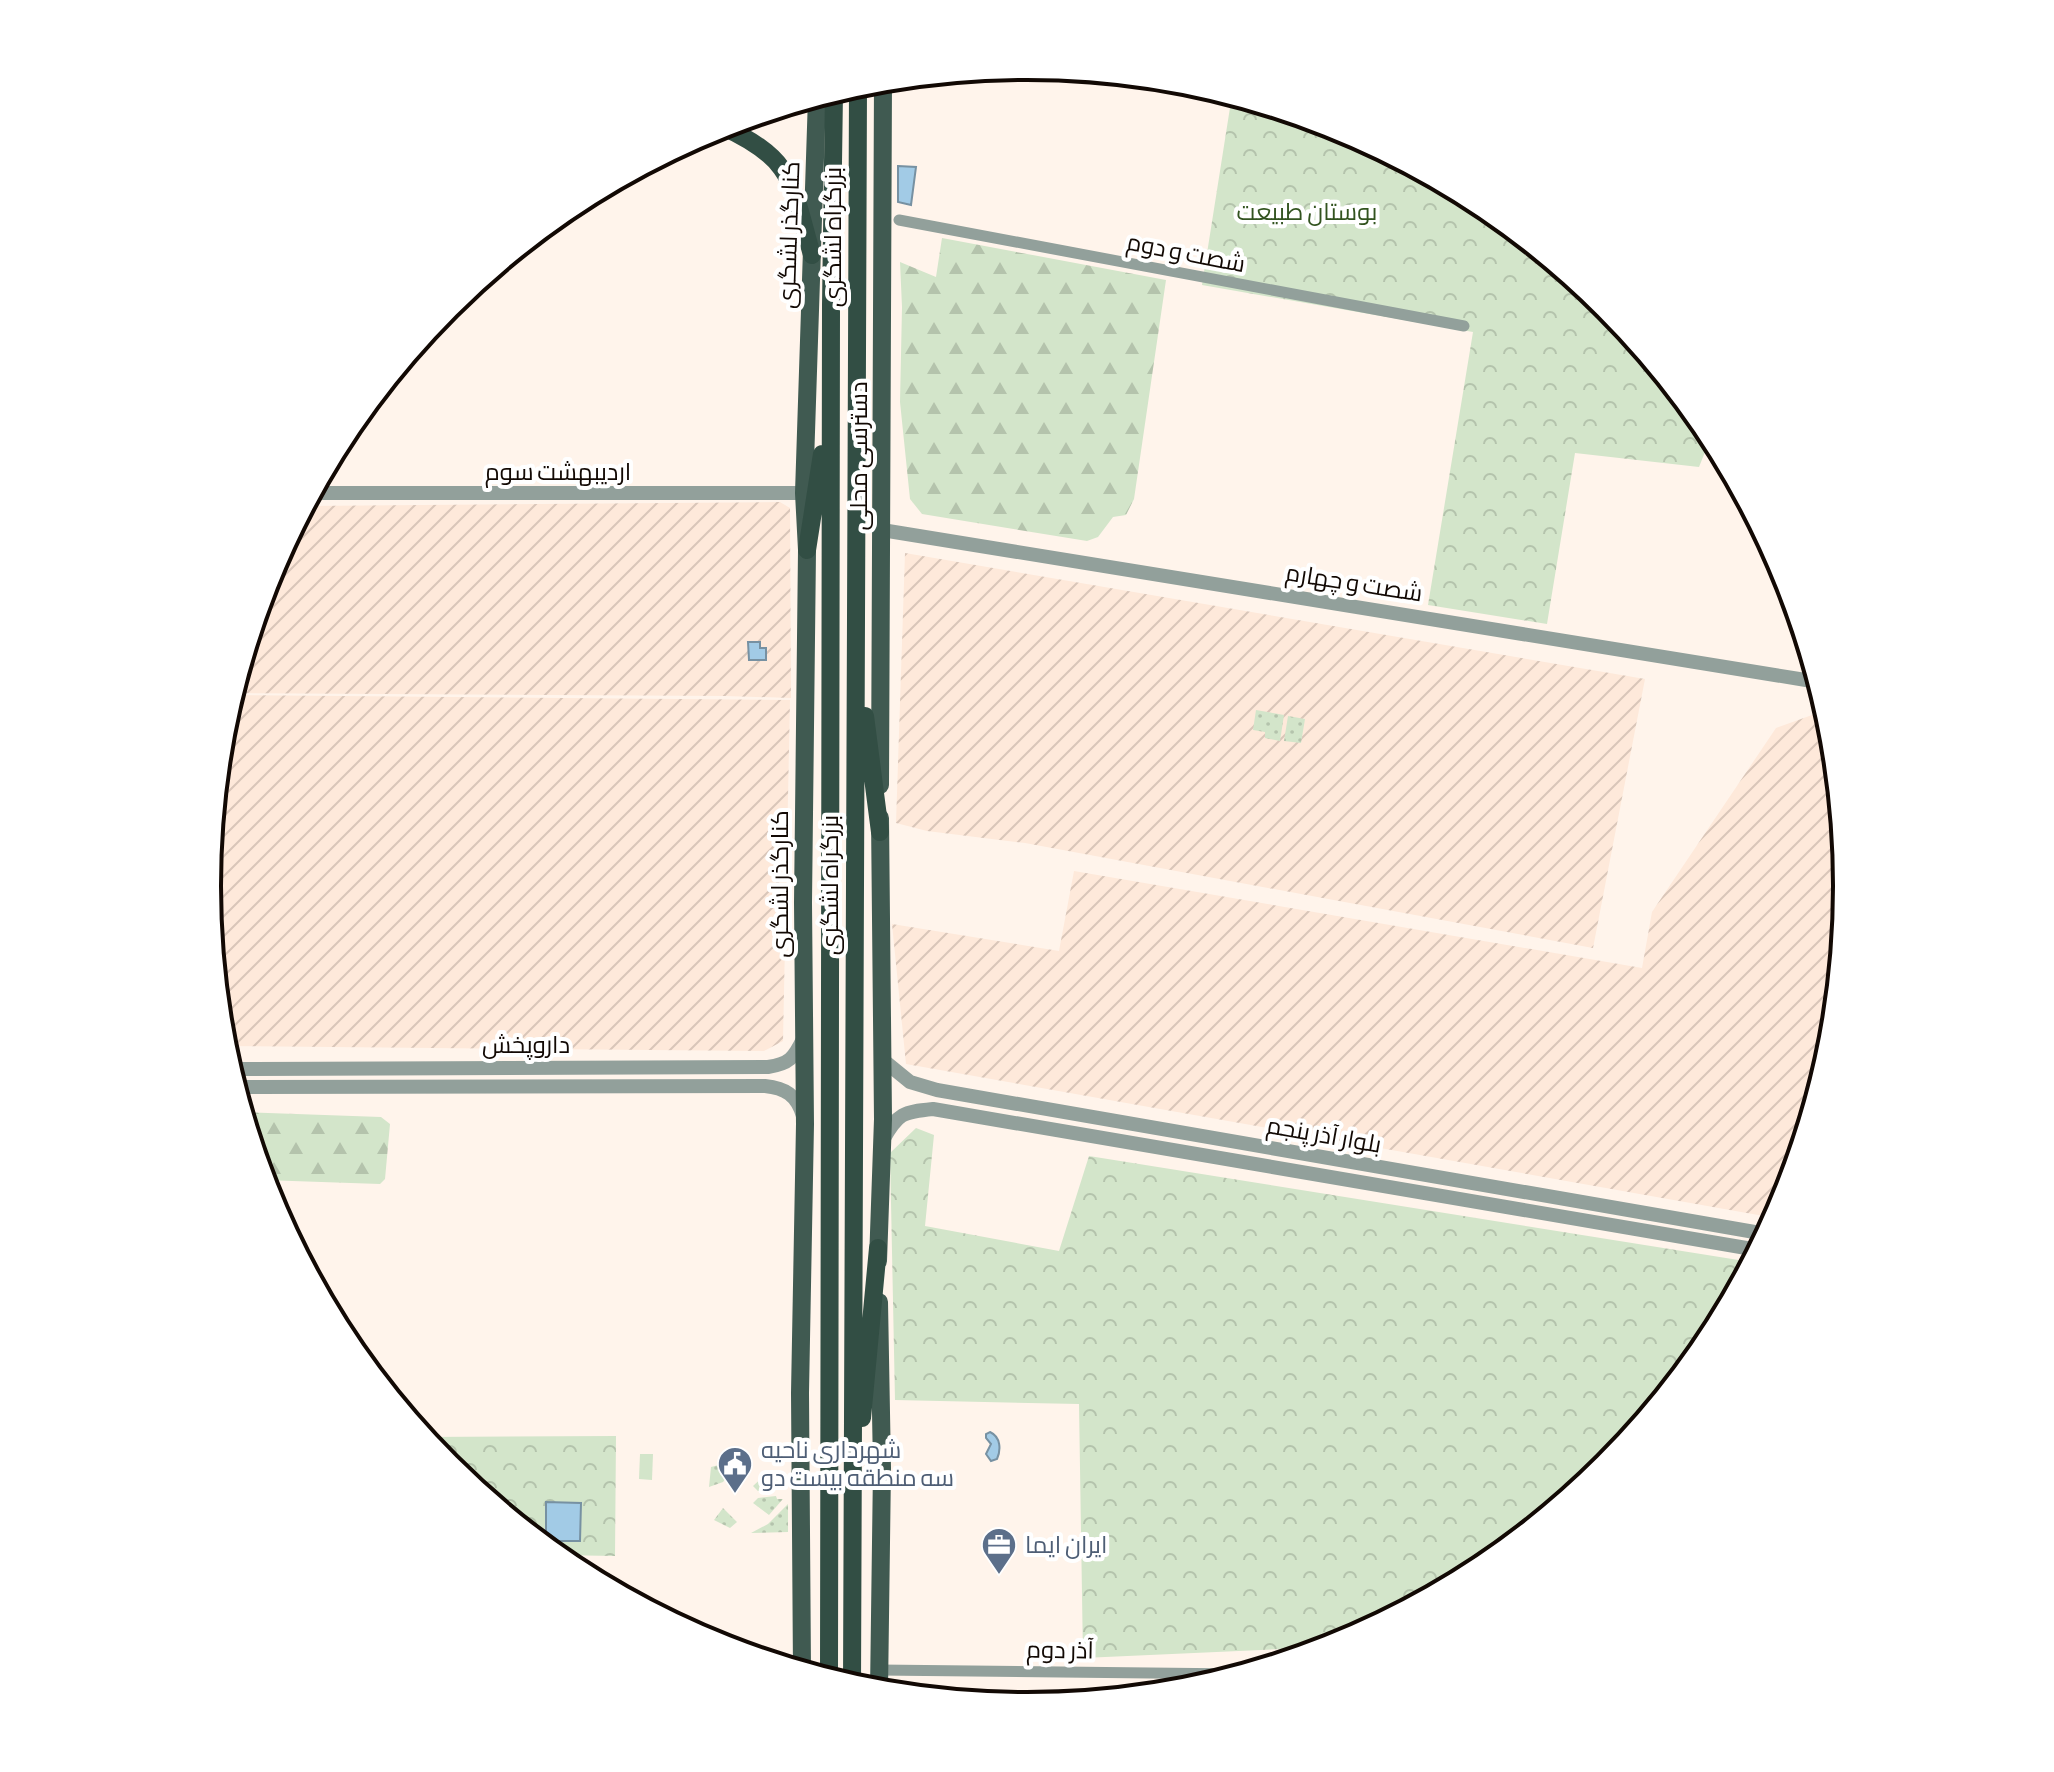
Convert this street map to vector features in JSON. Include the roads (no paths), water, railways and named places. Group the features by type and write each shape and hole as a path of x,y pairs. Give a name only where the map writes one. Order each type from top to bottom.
{"highway":[{"name":"بزرگراه لشگری","path":"852,1673 858,98"},
{"name":"بزرگراه لشگری","path":"829,1668 834,103"},
{"path":"738,134 762,146 778,162 790,181 812,255"},
{"path":"807,550 832,376"},
{"path":"855,625 880,832"},
{"path":"852,1489 865,1393 878,1248"}],"main road":[{"name":"دسترسی محلی","path":"880,832 883,93"},
{"name":"کنارگذر لشگری","path":"802,1660 800,1393 805,1124 803,903 807,550 804,493 817,107"},
{"path":"879,1678 882,1468 878,1248 883,1141 880,832"}],"street":[{"name":"شصت و دوم","path":"899,220 1464,326"},
{"name":"اردیبهشت سوم","path":"324,493 804,493"},
{"name":"شصت و چهارم","path":"882,530 1807,680"},
{"path":"765,1086 771,1074 768,1067 783,1065 793,1059 805,1035"},
{"name":"بلوار آذر پنجم","path":"883,1060 910,1082 937,1090 1755,1232"},
{"name":"داروپخش","path":"242,1069 768,1067"},
{"name":"داروپخش","path":"246,1087 765,1086 776,1087 793,1096 800,1105 805,1124"},
{"name":"بلوار آذر پنجم","path":"883,1141 895,1118 911,1111 933,1109 1747,1248"},
{"name":"آذر دوم","path":"879,1670 1199,1674"}],"water":[{"path":"898,166 916,167 911,205 898,202"},
{"path":"748,642 760,642 760,648 766,648 766,660 749,660"},
{"path":"990,1432 998,1440 999,1448 997,1459 991,1461 986,1454 991,1444 986,1434"},
{"path":"546,1502 581,1503 580,1541 558,1541 546,1532"}],"place":[{"name":"شهرداری ناحیه سه منطقه بیست دو","path":"735,1495"},
{"name":"ایران ایما","path":"999,1576"}],"park label":[{"name":"بوستان طبیعت","path":"1307,212"}]}
